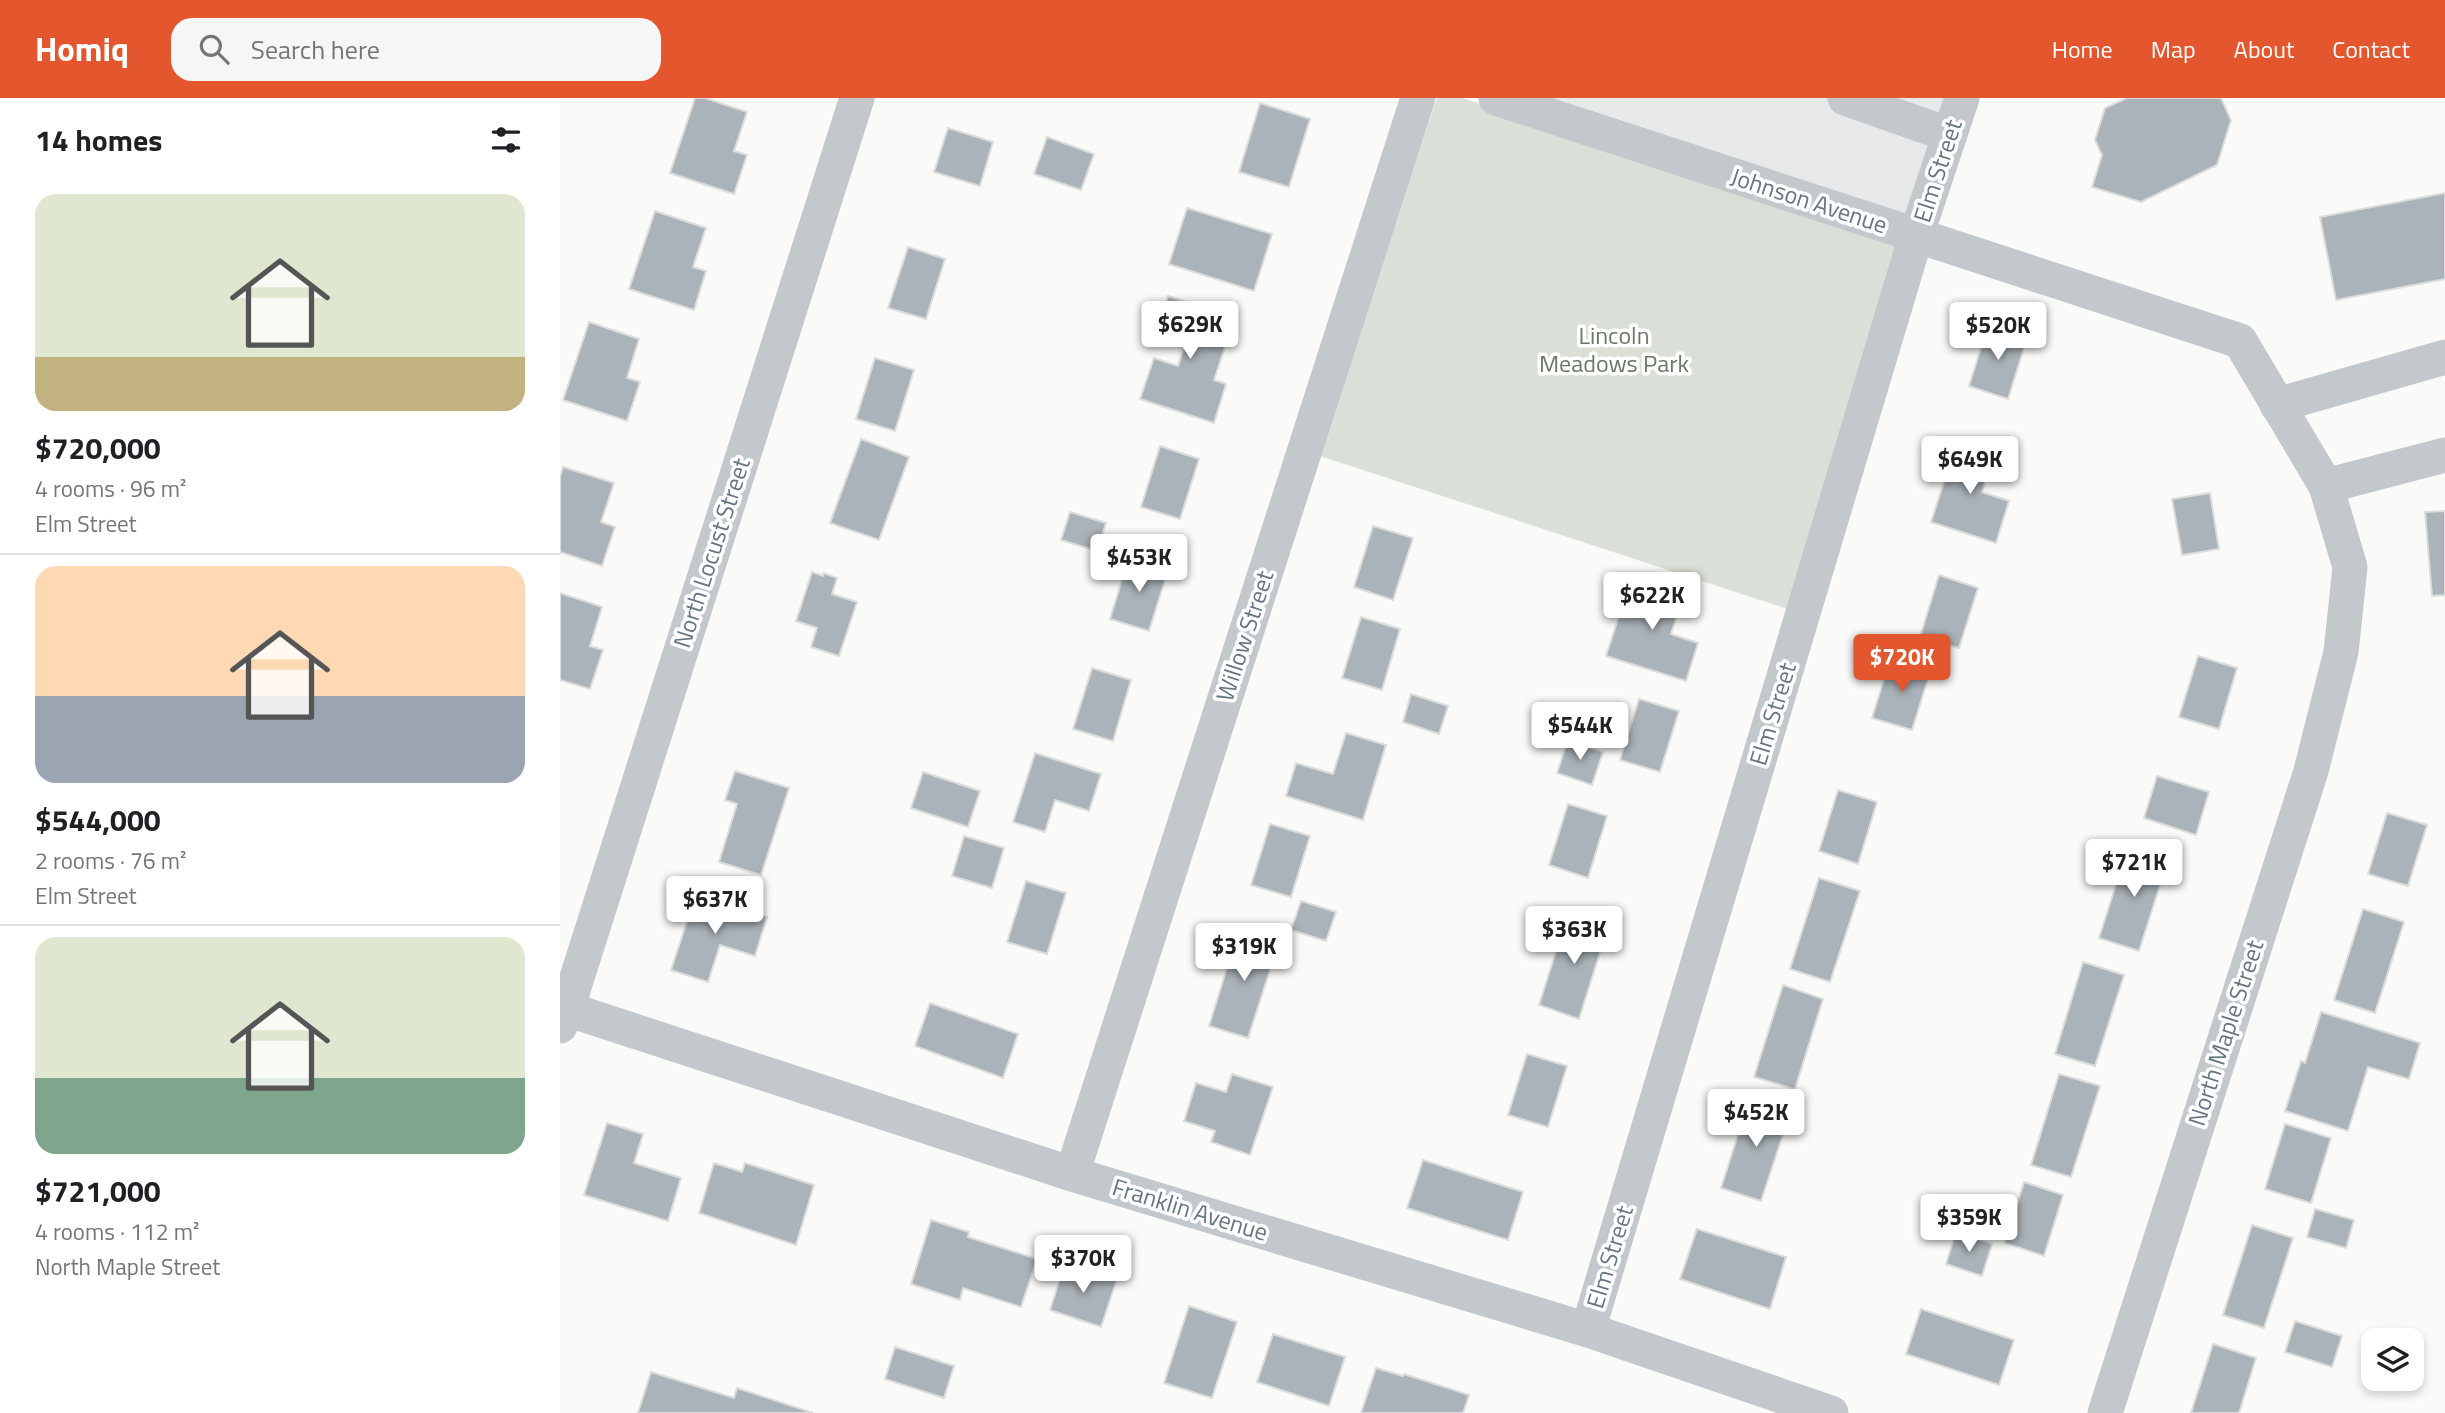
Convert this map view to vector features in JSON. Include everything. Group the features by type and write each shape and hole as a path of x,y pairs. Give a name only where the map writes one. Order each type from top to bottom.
{"street":[{"name":"North Locust Street","path":"564,1017 857,98"},
{"name":"Willow Street","path":"1072,1174 1418,98"},
{"name":"Johnson Avenue","path":"1496,98 2240,341 2326,486 2350,567 2341,652"},
{"path":"1845,98 1950,135"},
{"name":"Elm Street","path":"1588,1330 1916,236 1962,98"},
{"path":"2277,405 2445,357"},
{"path":"2326,486 2445,455"},
{"name":"North Maple Street","path":"2105,1413 2311,771 2341,652"},
{"name":"Franklin Avenue","path":"564,1017 1588,1330 1831,1413"}],"shaded area":[{"path":"1532,98 1949,98 1911,222"}],"green space":[{"name":"Lincoln Meadows Park","path":"1437,98 1462,98 1907,243 1788,609 1320,456"}],"building":[{"path":"695,98 705,98 747,112 734,151 747,155 734,194 670,173"},
{"path":"2127,98 2221,98 2231,120 2217,165 2141,202 2092,187 2102,155 2095,140 2105,108"},
{"path":"1260,103 1310,119 1289,187 1239,172"},
{"path":"948,128 993,142 980,186 934,172"},
{"path":"1047,137 1094,154 1081,190 1034,174"},
{"path":"2445,193 2445,279 2336,300 2320,217"},
{"path":"1187,208 1272,234 1254,291 1169,264"},
{"path":"655,211 706,228 693,267 706,271 694,310 629,289"},
{"path":"908,247 945,259 926,319 888,308"},
{"path":"1168,296 1235,317 1214,380 1226,384 1214,423 1140,399 1154,358 1178,366 1185,345 1155,336"},
{"path":"589,322 639,339 627,378 640,382 627,421 563,400"},
{"path":"1988,326 2027,338 2008,399 1969,386"},
{"path":"875,358 914,370 895,431 856,419"},
{"path":"861,439 909,457 879,540 830,523"},
{"path":"1957,442 1994,454 1982,492 2009,501 1996,543 1931,522"},
{"path":"1160,446 1199,459 1180,519 1141,507"},
{"path":"563,467 614,483 601,522 615,527 602,566 560,552 560,477"},
{"path":"2210,493 2219,549 2182,555 2172,499"},
{"path":"2445,511 2445,595 2432,596 2425,512"},
{"path":"1070,512 1106,523 1097,551 1061,540"},
{"path":"1373,526 1413,538 1393,600 1354,587"},
{"path":"1129,557 1168,570 1149,631 1110,619"},
{"path":"812,572 837,578 832,594 857,602 839,656 811,647 817,628 796,621"},
{"path":"1939,575 1978,588 1959,648 1920,637"},
{"path":"1631,579 1683,596 1671,634 1698,643 1686,681 1606,656"},
{"path":"560,593 602,607 590,646 603,650 590,689 560,680"},
{"path":"1361,617 1400,629 1382,690 1342,678"},
{"path":"2198,656 2237,668 2219,729 2179,717"},
{"path":"1891,657 1931,669 1912,730 1872,718"},
{"path":"1092,668 1131,680 1113,741 1073,729"},
{"path":"1411,694 1448,706 1439,734 1403,722"},
{"path":"1639,699 1679,711 1660,772 1620,760"},
{"path":"1346,733 1386,745 1363,820 1286,796 1296,763 1333,774"},
{"path":"1568,740 1603,752 1592,785 1557,773"},
{"path":"1035,753 1101,774 1089,811 1055,800 1045,832 1013,822"},
{"path":"735,771 789,788 761,875 719,862 737,804 725,800"},
{"path":"923,772 980,791 968,827 911,808"},
{"path":"2157,776 2209,792 2196,835 2144,818"},
{"path":"1838,790 1877,802 1858,864 1819,851"},
{"path":"1568,804 1607,816 1588,878 1549,865"},
{"path":"2387,813 2427,825 2408,886 2368,874"},
{"path":"1270,824 1310,836 1291,897 1251,885"},
{"path":"964,836 1004,848 992,888 952,876"},
{"path":"2128,847 2168,860 2139,951 2099,938"},
{"path":"1819,878 1860,891 1830,982 1790,969"},
{"path":"1026,881 1066,893 1047,954 1007,942"},
{"path":"696,894 767,917 755,956 720,945 708,982 671,970"},
{"path":"1301,901 1336,912 1326,941 1291,930"},
{"path":"2363,909 2404,922 2375,1013 2334,1000"},
{"path":"1568,914 1608,927 1579,1019 1539,1005"},
{"path":"1239,929 1279,942 1248,1038 1209,1026"},
{"path":"2083,962 2124,975 2095,1066 2055,1054"},
{"path":"1783,985 1823,999 1795,1089 1754,1077"},
{"path":"930,1003 1018,1034 1003,1078 915,1046"},
{"path":"2321,1012 2420,1043 2409,1079 2368,1067 2348,1131 2285,1111 2301,1061 2305,1063"},
{"path":"1527,1054 1567,1066 1548,1127 1508,1115"},
{"path":"1232,1074 1273,1087 1250,1155 1211,1142 1215,1131 1184,1121 1196,1083 1226,1092"},
{"path":"2059,1074 2100,1086 2071,1177 2031,1165"},
{"path":"1750,1097 1791,1110 1761,1201 1721,1188"},
{"path":"607,1123 643,1134 634,1163 681,1178 668,1221 584,1195"},
{"path":"2285,1124 2331,1138 2311,1203 2265,1189"},
{"path":"1423,1160 1523,1192 1508,1240 1407,1208"},
{"path":"714,1163 742,1172 745,1163 814,1185 796,1245 699,1213"},
{"path":"2024,1182 2063,1195 2044,1256 2005,1243"},
{"path":"2315,1209 2354,1220 2346,1248 2307,1237"},
{"path":"931,1220 969,1232 968,1237 1037,1259 1021,1307 963,1288 960,1300 911,1284"},
{"path":"2252,1225 2293,1238 2264,1328 2223,1315"},
{"path":"1697,1229 1786,1257 1770,1309 1680,1279"},
{"path":"1956,1232 1992,1244 1982,1276 1946,1264"},
{"path":"1065,1263 1117,1279 1101,1327 1050,1310"},
{"path":"1189,1306 1237,1322 1212,1398 1164,1383"},
{"path":"1921,1309 2014,1340 1999,1385 1906,1354"},
{"path":"2295,1321 2342,1336 2332,1367 2285,1352"},
{"path":"1273,1334 1345,1357 1329,1406 1257,1382"},
{"path":"2213,1344 2256,1358 2239,1413 2191,1413"},
{"path":"895,1347 954,1366 944,1398 885,1379"},
{"path":"1376,1368 1469,1395 1463,1413 1361,1413"},
{"path":"651,1372 734,1398 737,1388 813,1413 638,1413"}]}
